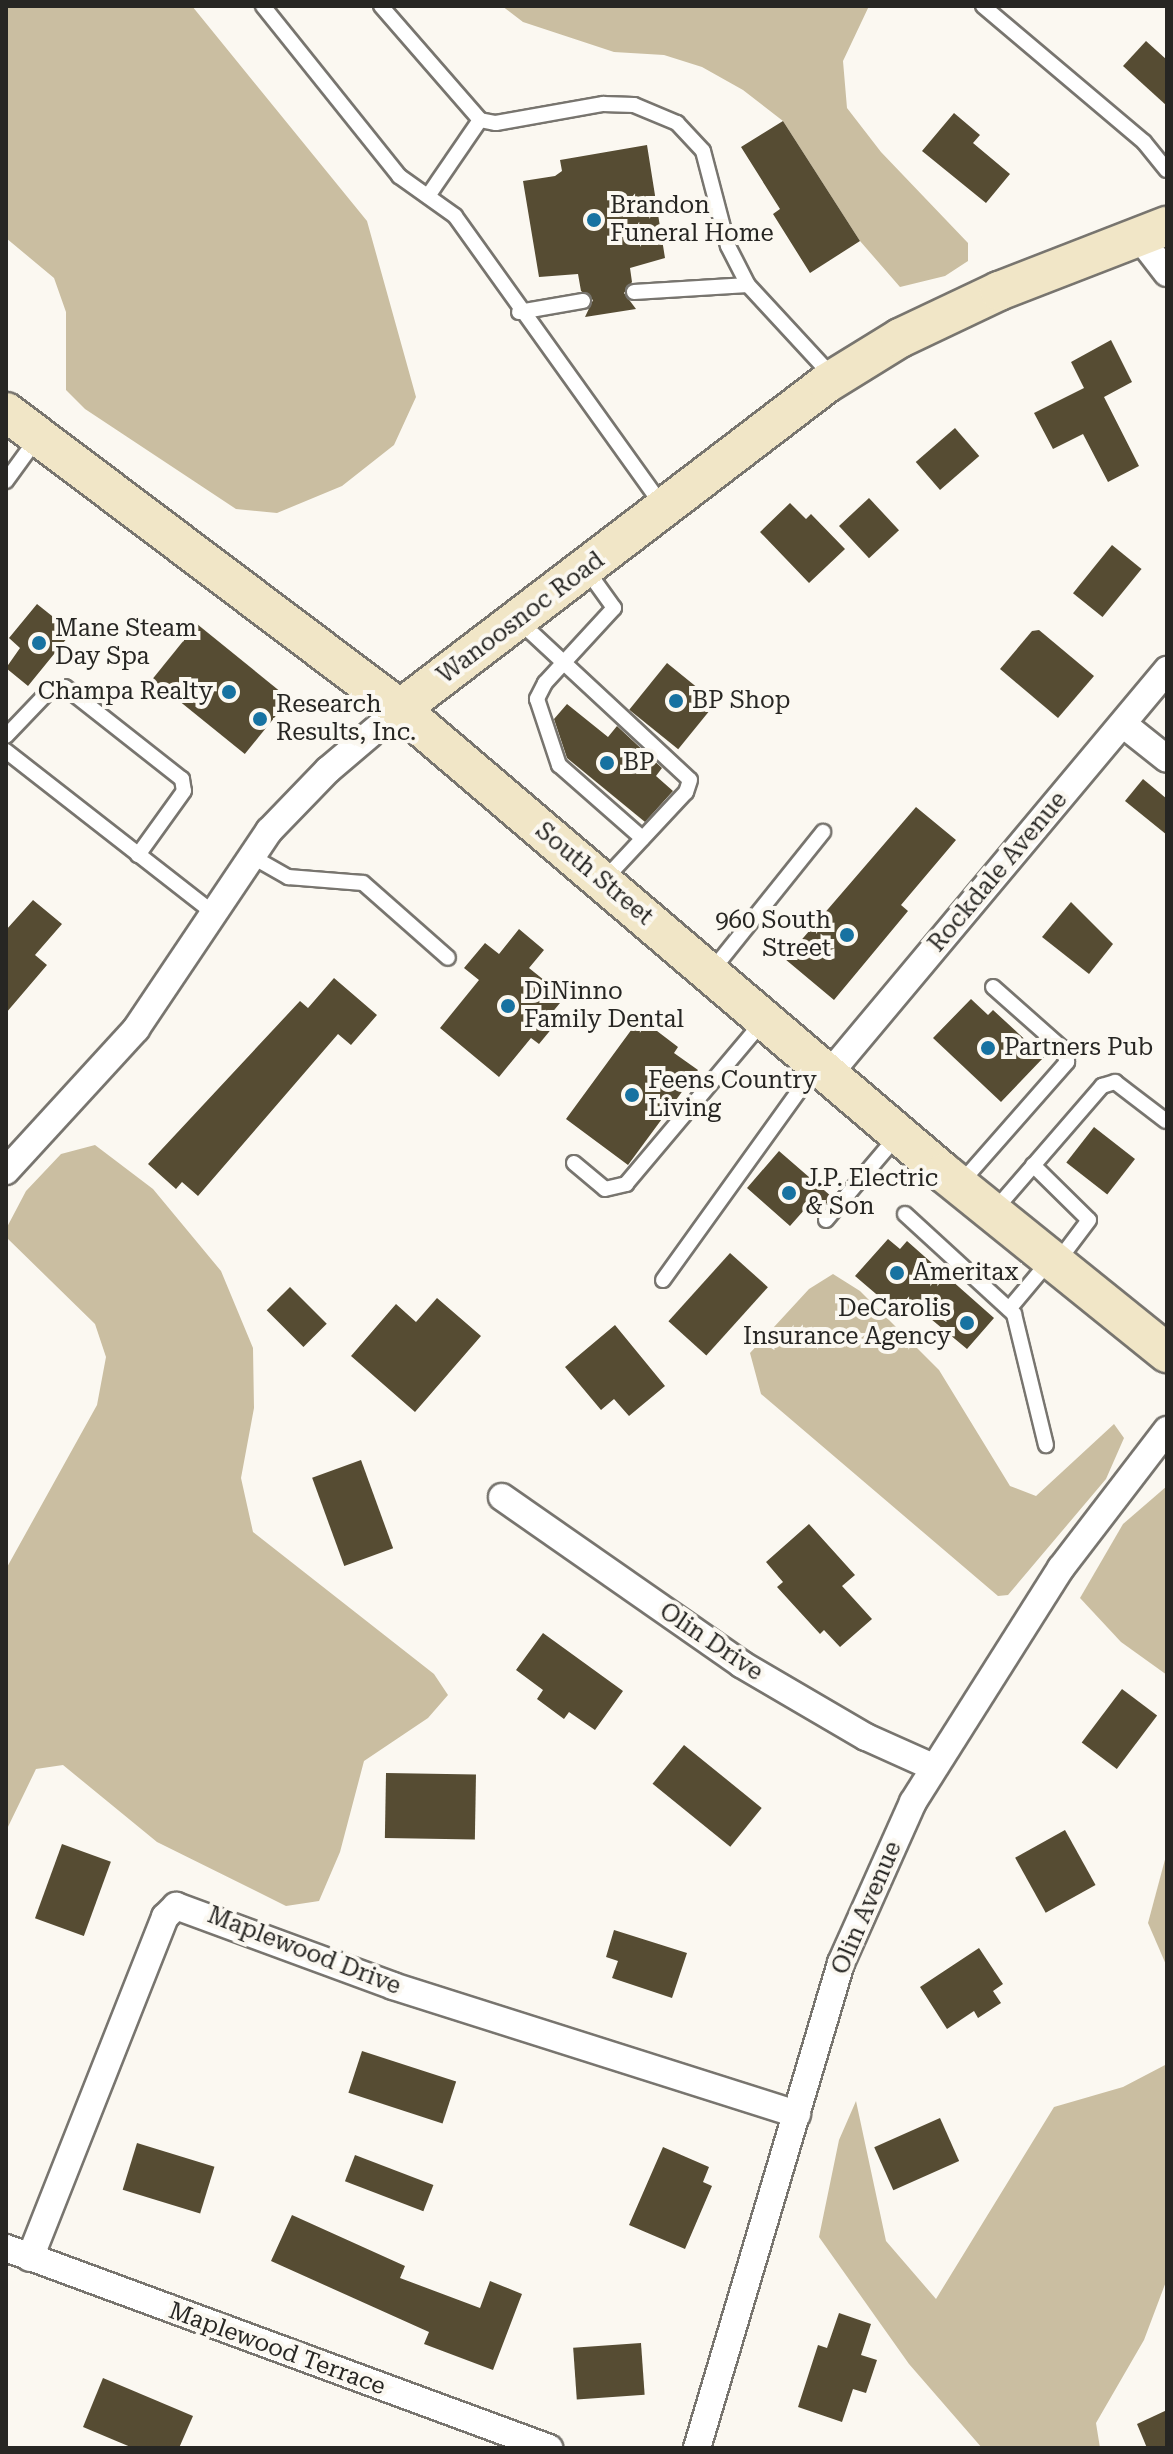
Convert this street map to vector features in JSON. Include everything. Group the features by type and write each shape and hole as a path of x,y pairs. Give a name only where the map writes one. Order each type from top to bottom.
{"main road":[{"name":"Wanoosnoc Road","path":"400,709 834,379 900,338 999,291 1154,232"},
{"name":"South Street","path":"6,412 400,709 899,1135 1167,1353"}],"street":[{"path":"1154,232 1167,273"},
{"name":"Rockdale Avenue","path":"823,1070 1167,670"},
{"name":"Wanoosnoc Road","path":"6,1171 136,1029 172,982 211,911 251,856 328,770 400,709"},
{"path":"1123,724 1167,759"},
{"name":"Olin Avenue","path":"697,2448 841,1963 933,1767 1061,1568 1167,1430"},
{"name":"Olin Drive","path":"502,1497 741,1664 866,1737 933,1767"},
{"name":"Maplewood Drive","path":"18,2253 165,1917 176,1906 393,1986 797,2114"},
{"name":"Maplewood Terrace","path":"18,2253 549,2448"}],"lane":[{"path":"263,6 399,176 455,216 519,312 665,508"},
{"path":"381,6 480,120 496,123 603,104 662,112 703,151 728,246 748,285 834,379"},
{"path":"983,6 1144,142 1167,170"},
{"path":"428,196 480,120"},
{"path":"634,292 748,285"},
{"path":"519,312 583,301"},
{"path":"6,481 38,436"},
{"path":"586,569 614,608 564,662 537,699 554,758 642,838"},
{"path":"519,621 688,776 686,792 603,881"},
{"path":"6,736 50,690 65,687 182,779 184,791 138,855"},
{"path":"6,751 211,911"},
{"path":"710,973 823,832"},
{"path":"251,856 288,877 363,883 448,958"},
{"path":"959,1185 1067,1062 1062,1048 993,987"},
{"path":"574,1163 605,1189 626,1184 765,1020"},
{"path":"663,1280 823,1070"},
{"path":"992,1212 1110,1082 1166,1121"},
{"path":"826,1220 899,1135"},
{"path":"1009,1309 1089,1220 1033,1165"},
{"path":"905,1214 1009,1309 1018,1323 1046,1445"}],"shaded area":[{"path":"6,6 192,6 367,221 416,397 394,445 342,486 277,513 236,509 85,409 66,390 66,312 54,278 6,238"},
{"path":"502,6 869,6 843,61 847,108 881,152 968,243 968,261 945,276 900,287 860,241 783,121 743,90 702,67 664,55 614,52 523,22"},
{"path":"95,1145 153,1189 221,1271 253,1348 254,1408 241,1478 253,1532 434,1674 448,1695 428,1718 364,1761 340,1852 319,1901 286,1906 157,1842 63,1765 36,1769 6,1831 6,1569 97,1405 106,1357 95,1324 6,1237 6,1229 26,1191 61,1154"},
{"path":"833,1274 860,1291 939,1370 1010,1486 1036,1496 1114,1424 1124,1438 1106,1479 1008,1595 998,1596 761,1394 750,1353 809,1289"},
{"path":"1167,1486 1167,1675 1121,1642 1080,1598 1123,1524"},
{"path":"1167,1852 1167,1967 1148,1923"},
{"path":"1167,2064 1167,2279 1144,2340 1096,2423 1100,2448 982,2448 909,2364 819,2237 839,2140 856,2101 886,2241 936,2299 1054,2107 1123,2087"}],"building":[{"path":"1146,41 1167,60 1167,106 1123,66"},
{"path":"954,113 980,135 973,143 1010,174 986,203 922,151"},
{"path":"783,121 860,241 810,273 773,214 780,209 741,147"},
{"name":"Brandon Funeral Home","path":"647,145 665,258 630,268 632,282 624,293 636,309 585,317 593,300 581,291 578,274 539,277 523,181 555,176 562,171 560,160"},
{"path":"1111,340 1132,382 1104,397 1139,466 1108,482 1083,434 1053,449 1034,413 1084,388 1071,362"},
{"path":"955,428 979,456 940,490 916,462"},
{"path":"869,498 899,530 869,558 839,526"},
{"path":"790,503 806,519 811,514 845,549 809,583 760,532"},
{"path":"1112,545 1142,569 1103,617 1073,593"},
{"name":"Mane Steam Day Spa","path":"37,604 72,632 28,686 6,668 20,648 9,638"},
{"path":"197,624 289,699 245,754 152,679"},
{"path":"1039,630 1094,676 1058,718 1000,669 1032,631"},
{"name":"BP Shop","path":"667,663 716,703 678,749 629,710"},
{"name":"BP","path":"567,704 608,737 617,726 662,768 656,776 673,791 645,822 567,758 554,719"},
{"path":"1143,779 1167,799 1167,835 1125,801"},
{"name":"960 South Street","path":"916,807 956,840 901,905 908,911 834,1000 785,959"},
{"path":"33,900 62,924 35,955 47,965 6,1013 6,930"},
{"path":"1071,902 1113,944 1089,974 1042,937"},
{"name":"DiNinno Family Dental","path":"519,929 544,950 529,968 565,997 550,1015 558,1021 539,1044 531,1038 499,1077 440,1028 479,980 464,968 485,943 499,954"},
{"path":"334,978 377,1015 351,1045 338,1034 198,1196 182,1182 176,1189 148,1164 300,1001 308,1008"},
{"name":"Partners Pub","path":"971,999 988,1015 993,1010 1044,1057 1001,1102 933,1038"},
{"name":"Feens Country Living","path":"640,1018 678,1047 674,1053 698,1070 628,1165 566,1119"},
{"path":"1094,1127 1135,1159 1107,1194 1066,1162"},
{"name":"J.P. Electric & Son","path":"779,1151 832,1197 815,1217 805,1209 790,1226 747,1188"},
{"path":"888,1239 900,1249 907,1241 994,1318 967,1349 907,1299 896,1311 855,1276"},
{"path":"730,1253 768,1287 706,1355 668,1321"},
{"path":"290,1287 327,1324 303,1347 267,1310"},
{"path":"437,1298 481,1336 415,1412 351,1356 396,1304 416,1322"},
{"path":"615,1325 665,1386 629,1416 614,1399 601,1410 565,1367"},
{"path":"361,1460 393,1548 344,1566 312,1478"},
{"path":"809,1524 855,1575 842,1586 872,1619 840,1647 824,1630 820,1634 777,1587 783,1582 766,1562"},
{"path":"543,1633 623,1691 595,1730 569,1712 564,1719 537,1699 543,1690 516,1670"},
{"path":"1122,1689 1157,1715 1117,1769 1082,1743"},
{"path":"684,1745 762,1808 730,1847 653,1784"},
{"path":"386,1773 476,1775 475,1840 385,1838"},
{"path":"1065,1830 1096,1885 1046,1913 1015,1858"},
{"path":"62,1844 111,1862 84,1936 35,1918"},
{"path":"614,1930 687,1953 672,1998 612,1978 618,1961 606,1957"},
{"path":"979,1948 1003,1984 993,1991 1001,2003 978,2018 974,2011 947,2029 920,1987"},
{"path":"362,2051 456,2082 443,2123 348,2093"},
{"path":"940,2118 959,2161 893,2190 874,2147"},
{"path":"137,2143 214,2167 200,2214 123,2190"},
{"path":"663,2147 709,2167 703,2182 712,2186 685,2249 629,2225"},
{"path":"355,2155 433,2185 423,2211 345,2181"},
{"path":"292,2215 405,2266 400,2278 480,2308 490,2281 522,2294 493,2370 424,2344 429,2332 271,2261"},
{"path":"839,2313 871,2324 861,2355 877,2360 866,2393 853,2389 842,2422 798,2407 818,2345 827,2348"},
{"path":"641,2343 645,2395 577,2400 573,2348"},
{"path":"103,2378 193,2416 179,2448 133,2448 83,2427"},
{"path":"1167,2410 1167,2448 1147,2448 1137,2424"}],"place":[{"name":"Brandon Funeral Home","path":"594,220"},
{"name":"Mane Steam Day Spa","path":"39,643"},
{"name":"Champa Realty","path":"229,692"},
{"name":"BP Shop","path":"676,701"},
{"name":"Research Results, Inc.","path":"260,719"},
{"name":"BP","path":"607,763"},
{"name":"960 South Street","path":"847,935"},
{"name":"DiNinno Family Dental","path":"508,1006"},
{"name":"Partners Pub","path":"988,1048"},
{"name":"Feens Country Living","path":"632,1095"},
{"name":"J.P. Electric & Son","path":"789,1193"},
{"name":"Ameritax","path":"897,1273"},
{"name":"DeCarolis Insurance Agency","path":"967,1323"}]}
